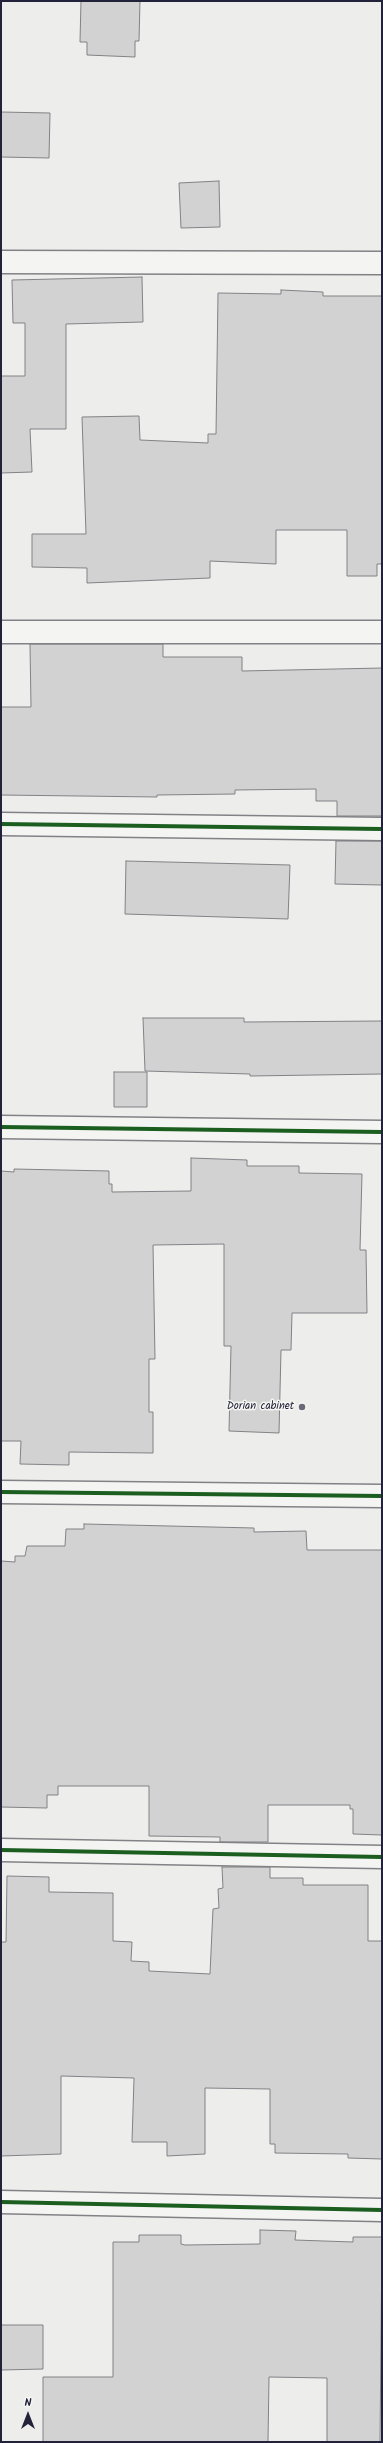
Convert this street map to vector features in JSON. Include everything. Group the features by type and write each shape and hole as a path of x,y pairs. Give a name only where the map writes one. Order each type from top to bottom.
{"street":[{"path":"1,262 382,263"},
{"path":"1,632 382,632"},
{"path":"1,824 382,829"},
{"path":"1,1127 382,1132"},
{"path":"1,1492 382,1496"},
{"path":"1,1850 382,1857"},
{"path":"1,2202 382,2210"}],"building":[{"path":"81,1 140,1 139,41 135,41 135,57 87,55 87,42 80,42"},
{"path":"1,112 50,113 49,158 1,157"},
{"path":"219,181 220,227 181,228 179,183"},
{"path":"142,277 143,322 66,324 66,429 30,429 32,472 1,473 1,376 25,376 25,323 13,323 12,280"},
{"path":"281,290 323,292 323,296 382,296 382,564 377,564 377,576 347,576 347,530 276,530 276,564 210,561 210,578 87,583 87,568 32,567 32,534 86,534 82,417 139,416 140,440 208,443 208,434 216,434 218,293 281,294"},
{"path":"30,644 163,644 163,657 242,657 242,671 382,668 382,816 337,816 337,801 316,801 316,789 235,790 235,794 157,795 157,797 1,795 1,707 31,707"},
{"path":"336,841 382,841 382,885 335,884"},
{"path":"126,861 290,865 288,919 125,914"},
{"path":"143,1018 244,1018 244,1022 382,1021 382,1074 250,1076 250,1074 145,1071"},
{"path":"114,1072 147,1072 147,1107 114,1107"},
{"path":"191,1158 247,1160 247,1166 299,1166 299,1173 362,1174 360,1250 366,1250 367,1313 292,1313 291,1350 281,1350 279,1433 229,1431 231,1346 224,1346 224,1244 153,1245 155,1359 149,1359 149,1412 153,1412 153,1453 69,1452 69,1465 20,1464 21,1441 1,1441 1,1171 14,1172 14,1169 109,1171 109,1184 112,1184 112,1192 191,1191"},
{"path":"84,1524 254,1528 254,1532 306,1531 307,1550 382,1550 382,1835 353,1834 353,1809 350,1809 350,1805 268,1805 268,1842 220,1842 220,1837 149,1836 149,1786 58,1786 58,1795 47,1795 47,1808 1,1807 1,1561 15,1562 15,1556 25,1556 27,1546 65,1546 66,1529 84,1529"},
{"path":"222,1867 270,1867 270,1878 303,1878 303,1885 368,1885 368,1941 382,1941 382,2159 348,2158 348,2154 275,2153 275,2144 270,2144 270,2089 205,2088 205,2154 167,2156 167,2142 132,2142 134,2078 61,2076 61,2154 1,2156 1,1942 6,1942 7,1876 49,1877 49,1892 113,1893 113,1941 132,1942 131,1961 149,1962 149,1971 210,1974 213,1909 219,1908 218,1889 223,1888"},
{"path":"260,2230 296,2231 295,2240 353,2242 353,2237 382,2237 380,2442 327,2442 327,2378 269,2377 268,2442 43,2442 43,2377 113,2377 113,2242 139,2242 139,2235 181,2235 181,2244 185,2245 260,2244"},
{"path":"1,2325 43,2325 43,2369 1,2370"}],"cycle path":[{"path":"1,824 382,829"},
{"path":"1,1127 382,1132"},
{"path":"1,1492 382,1496"},
{"path":"1,1850 382,1857"},
{"path":"1,2202 382,2210"}],"place":[{"name":"Dorian cabinet","path":"302,1407"}]}
